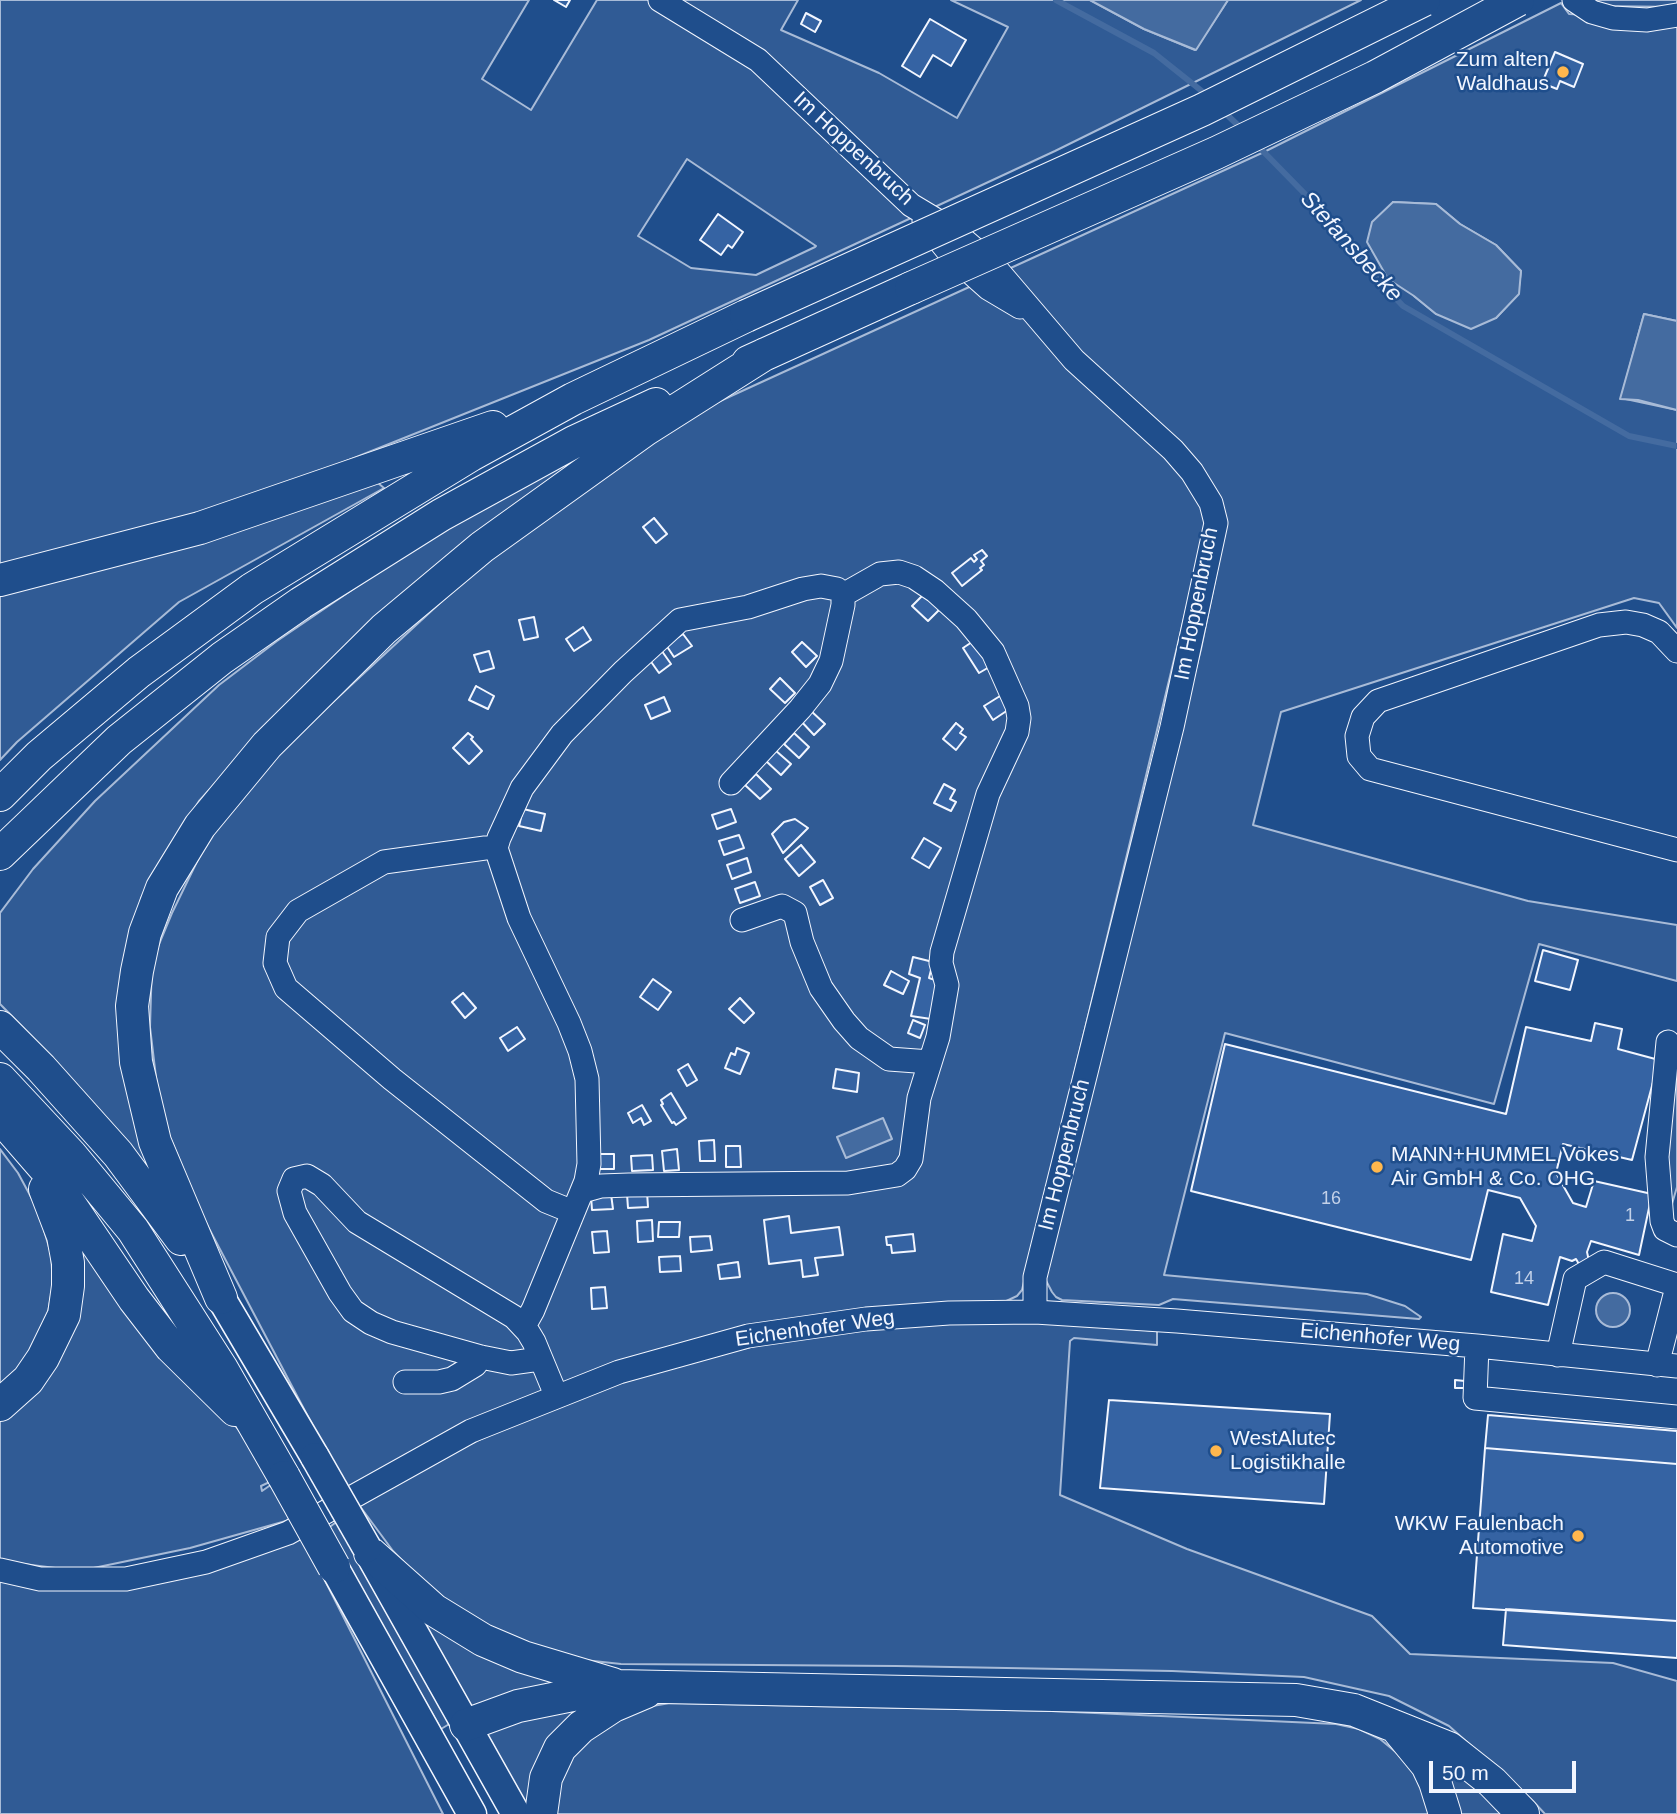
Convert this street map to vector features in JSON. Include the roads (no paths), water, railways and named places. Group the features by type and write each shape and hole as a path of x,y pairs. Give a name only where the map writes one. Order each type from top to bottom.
{"highway":[{"path":"0,795 39,756 139,672 251,589 471,455 573,399 746,316 1202,110 1424,0"},
{"path":"0,854 119,740 222,658 300,603 441,514 574,442 1216,153 1375,77 1518,0"},
{"path":"221,1298 155,1142 136,1062 132,1006 137,971 145,933 162,888 200,826 267,746 384,629 482,547 645,430 765,354"},
{"path":"0,580 200,528 573,399"},
{"path":"0,1027 41,1068 118,1154 221,1298"},
{"path":"0,1079 71,1155 133,1230 222,1369 334,1567"},
{"path":"8,1126 48,1172 171,1347 261,1436"},
{"path":"0,1405 28,1380 44,1358 64,1315 68,1286 68,1263 55,1212 42,1181 8,1126"},
{"path":"368,1551 434,1610 483,1640 523,1657 617,1686"},
{"path":"466,1725 518,1706 617,1686 1296,1700 1354,1710 1449,1748 1492,1782 1523,1814"},
{"path":"541,1814 546,1778 560,1748 581,1727 613,1706 657,1687"},
{"path":"1390,1723 1404,1735 1427,1765 1445,1814"}],"main road":[{"path":"221,1298 315,1457 516,1814"},
{"path":"334,1567 472,1814"},
{"path":"438,1753 446,1740 466,1725"}],"street":[{"name":"Im Hoppenbruch","path":"660,0 758,60 911,205 951,229 993,265 1074,360 1173,450 1192,472 1211,503 1216,523 1172,727 1035,1277 1035,1312"},
{"path":"1574,0 1592,12 1613,18 1647,20 1677,15"},
{"path":"583,1191 601,1186 629,1185 848,1183 897,1175 905,1170 911,1159 919,1098 938,1037 947,985 941,962 942,951 988,794 1017,732 1017,706 993,652 979,633 935,592 914,577 899,572 880,574 843,595"},
{"path":"524,1326 583,1191 589,1164 585,1066 554,988 519,918 496,848 522,788 562,734 624,671 680,620 748,607 803,589 821,586 837,589 843,595 843,605 831,661 820,684 731,783"},
{"path":"1677,651 1659,632 1643,625 1626,622 1599,625 1378,701 1363,717 1357,736 1359,755 1370,769 1677,850"},
{"path":"496,848 384,862 298,911 278,937 275,963 286,988 440,1119 546,1201 573,1212"},
{"path":"743,920 782,906 795,913 802,942 821,988 859,1038 889,1059 930,1062"},
{"path":"1668,1042 1657,1157 1662,1221 1665,1229 1677,1235"},
{"path":"540,1359 512,1363 481,1356 392,1332 353,1311 295,1213 289,1191 293,1179 307,1176 322,1185 357,1222 501,1307 524,1326 540,1359 556,1395"},
{"path":"1558,1355 1575,1279 1604,1262 1677,1286 1667,1366"},
{"name":"Eichenhofer Weg","path":"0,1570 40,1579 126,1579 206,1562 288,1533 471,1431 556,1395 620,1372 748,1336 866,1319 949,1312 1035,1312 1478,1346 1667,1366"},
{"path":"1478,1346 1475,1398 1677,1417"},
{"path":"405,1381 439,1382 452,1379 475,1365 481,1356"}],"waterway":[{"name":"Stefansbecke","path":"1056,0 1154,53 1208,96"},
{"name":"Stefansbecke","path":"1223,111 1243,130"},
{"name":"Stefansbecke","path":"1255,143 1352,242 1363,264 1403,306 1629,436 1677,446"}],"place":[{"name":"Zum alten Waldhaus","path":"1563,72"},
{"name":"MANN+HUMMEL Vokes Air GmbH & Co. OHG","path":"1377,1167"},
{"name":"WestAlutec Logistikhalle","path":"1216,1451"},
{"name":"WKW Faulenbach Automotive","path":"1578,1536"}]}
